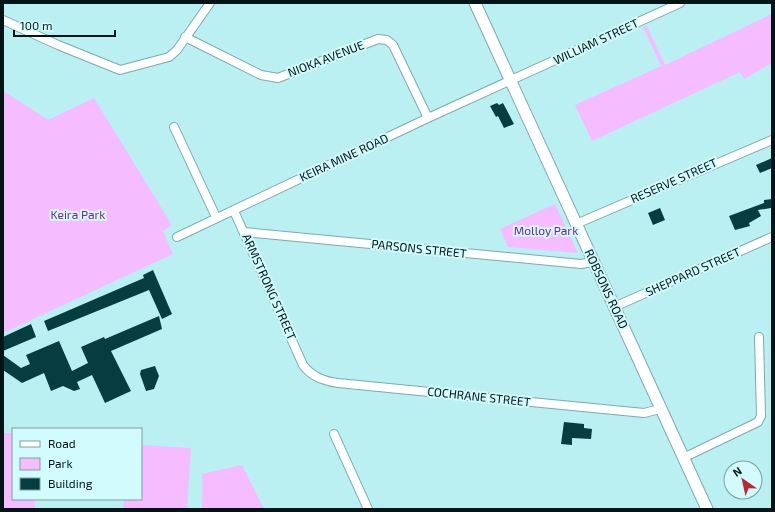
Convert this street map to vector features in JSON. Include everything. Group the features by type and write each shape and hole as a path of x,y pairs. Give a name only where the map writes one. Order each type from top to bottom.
{"main road":[{"name":"ROBSONS ROAD","path":"475,3 707,509"}],"street":[{"path":"3,20 58,45 120,70 169,57 177,50 210,3"},
{"name":"WILLIAM STREET","path":"511,81 680,3"},
{"name":"NIOKA AVENUE","path":"185,37 261,75 278,78 378,39 387,40 393,45 428,118"},
{"name":"KEIRA MINE ROAD","path":"177,236 234,211 428,118 511,81"},
{"path":"174,127 216,218"},
{"name":"RESERVE STREET","path":"576,224 772,140"},
{"name":"ARMSTRONG STREET","path":"234,211 303,364"},
{"name":"PARSONS STREET","path":"244,232 581,264 593,262"},
{"name":"SHEPPARD STREET","path":"614,307 772,237"},
{"path":"683,458 758,422 761,416 759,337"},
{"name":"COCHRANE STREET","path":"303,364 316,377 338,383 644,413 660,409"},
{"path":"334,434 368,509"}],"green space":[{"path":"772,14 772,63 744,79 740,72 592,141 575,105 661,66 643,27 647,26 665,65"},
{"name":"Keira Park","path":"3,89 5,92 48,120 94,98 172,225 163,231 173,254 3,333"},
{"name":"Molloy Park","path":"555,204 578,253 508,247 500,229"},
{"path":"3,433 12,433 12,500 35,500 35,509 3,509"},
{"path":"142,445 191,448 187,509 123,509 124,500 142,500"},
{"path":"242,465 264,509 202,509 202,474"}],"building":[{"path":"497,103 499,105 503,103 514,124 504,128 498,116 496,117 490,106"},
{"path":"772,158 772,168 760,173 756,165"},
{"path":"772,199 771,208 758,210 761,216 749,223 750,226 735,230 729,216 764,203 764,200"},
{"path":"660,208 665,220 653,225 648,213"},
{"path":"153,270 172,314 162,319 149,290 48,331 44,321 144,278 143,275"},
{"path":"159,316 162,329 111,351 131,391 105,403 92,375 77,382 80,389 74,391 63,386 51,391 44,373 22,383 3,370 3,355 21,368 30,364 26,355 59,341 72,371 88,363 81,347 104,337 105,339"},
{"path":"31,324 36,337 3,351 3,337"},
{"path":"155,366 159,376 154,389 146,391 140,374 141,370"},
{"path":"564,422 584,424 584,428 592,429 591,439 572,438 572,445 561,444"}]}
